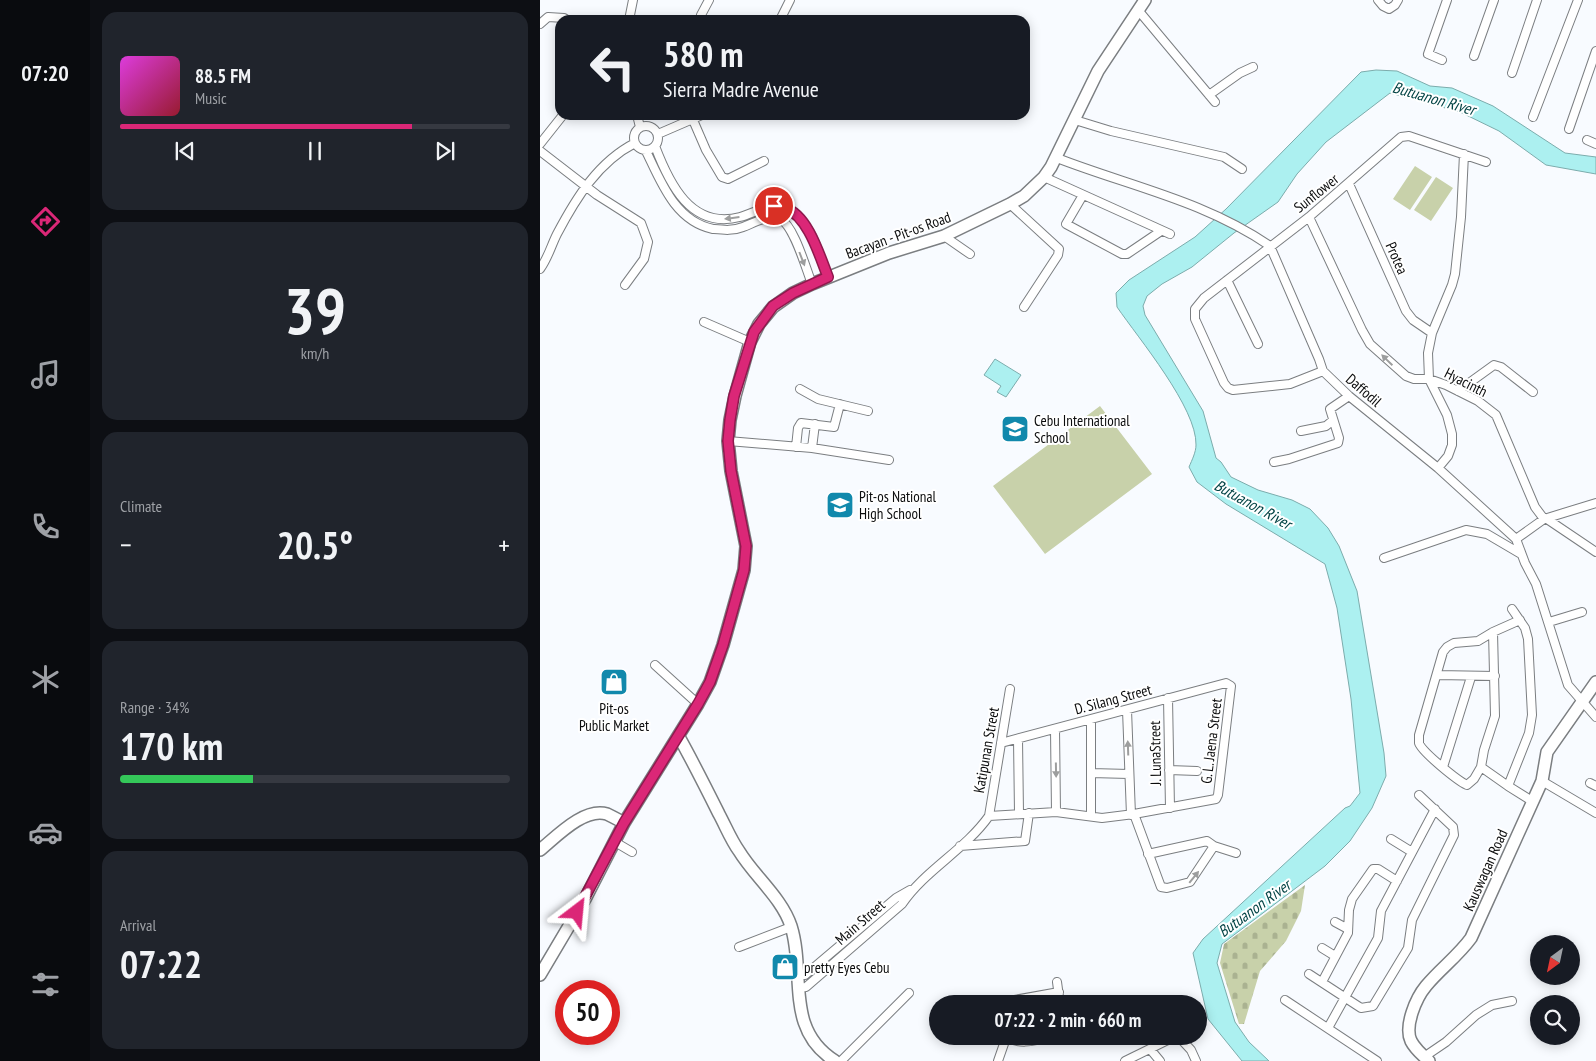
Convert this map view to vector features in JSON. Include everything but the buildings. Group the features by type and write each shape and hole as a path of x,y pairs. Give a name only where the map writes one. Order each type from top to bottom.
{"main road":[{"name":"Bacayan - Pit-os Road","path":"540,975 584,899 624,823 698,704 710,682 723,645 744,570 746,546 731,471 728,441 730,420 734,396 750,342 759,324 773,306 793,293 889,253 944,236 1024,196 1044,177 1057,158 1098,71 1146,0"},
{"name":"Kauswagan Road","path":"1427,1059 1414,1046 1410,1036 1409,1025 1413,1011 1424,988 1460,952 1471,938 1542,781 1547,752 1596,682"},
{"path":"679,737 738,850 787,915 796,951 800,1008 803,1020 814,1041 833,1060"},
{"path":"540,850 569,826 586,815 605,814 624,823"}],"street":[{"path":"630,15 633,0"},
{"path":"700,15 709,0"},
{"path":"782,15 790,0"},
{"path":"1378,0 1383,6 1389,8 1395,5 1398,0"},
{"path":"1442,60 1428,54 1447,0"},
{"path":"1474,56 1494,0"},
{"path":"1512,73 1537,0"},
{"path":"1533,117 1578,0"},
{"path":"1138,10 1215,102"},
{"path":"540,24 548,17 555,17"},
{"path":"1569,128 1596,51"},
{"path":"1209,95 1240,72 1253,67"},
{"path":"540,144 559,120"},
{"path":"638,120 640,127"},
{"path":"658,134 693,120 706,150 722,177 728,179 764,160"},
{"path":"1075,120 1111,131 1224,157 1242,169"},
{"path":"656,146 646,151 640,149 635,143 634,134 640,127 653,128 658,134 656,146 664,170 676,190 691,207 706,216 715,219 739,217 774,206 786,208 796,215 806,226 828,277"},
{"name":"Sunflower","path":"1323,370 1290,384 1233,390 1228,388 1195,319 1195,309 1204,298 1349,184 1401,137 1410,136 1486,162"},
{"path":"1587,140 1596,144"},
{"path":"540,269 547,259 557,235 586,186 616,154 635,143"},
{"path":"540,151 596,195 641,223 648,242 644,259 625,285"},
{"path":"646,151 668,196 684,215 707,227 722,230 738,229 770,218 780,219 787,224 793,234 812,284"},
{"path":"1438,468 1448,456 1452,445 1452,434 1447,415 1429,379 1428,354 1432,333 1455,274 1461,217 1464,154"},
{"path":"1057,158 1177,199 1216,215 1253,234 1270,246"},
{"path":"1044,177 1170,234"},
{"name":"Protea","path":"1349,184 1406,312 1413,320 1432,333"},
{"path":"668,196 676,190"},
{"path":"1083,195 1066,224 1122,254 1127,254 1161,231"},
{"path":"1010,204 1059,249 1058,255 1024,307"},
{"name":"Hyacinth","path":"1309,217 1370,344 1406,376 1414,379 1429,379 1458,391 1478,401 1496,415 1535,507 1546,519 1596,552"},
{"path":"793,234 806,226"},
{"path":"944,236 970,254"},
{"name":"Daffodil","path":"1270,246 1323,370 1348,396 1438,468 1516,539 1521,554 1536,584 1568,686 1596,717"},
{"path":"1227,280 1258,344"},
{"path":"704,322 750,342"},
{"path":"1458,391 1494,365 1501,367 1533,392"},
{"path":"800,390 818,399 868,411"},
{"path":"1274,462 1289,459 1338,442 1339,438 1332,421 1330,409 1348,396"},
{"path":"796,447 798,428 801,423 834,427 840,404"},
{"path":"1301,432 1326,426 1332,421"},
{"path":"812,448 815,424"},
{"path":"728,441 812,448 889,460"},
{"path":"1516,539 1546,519 1596,503"},
{"path":"1384,558 1466,530 1487,534 1521,554"},
{"path":"1508,786 1529,733 1532,715 1528,639 1525,628 1512,609"},
{"path":"1549,622 1582,612"},
{"path":"1493,632 1495,716 1484,750 1481,767 1474,780 1467,785 1459,782 1443,766 1427,754 1420,744 1419,735 1443,652 1447,646 1454,643 1478,641 1493,632 1520,620"},
{"path":"655,665 698,704"},
{"path":"1437,675 1495,676"},
{"path":"1443,766 1471,677"},
{"name":"D. Silang Street","path":"1001,744 1226,683 1231,686"},
{"name":"G. L. Jaena Street","path":"1170,808 1217,798 1231,686"},
{"name":"Katipunan Street","path":"989,816 1010,689"},
{"name":"J. LunaStreet","path":"1168,698 1170,808"},
{"path":"1127,710 1132,815 1161,888 1190,882 1214,846"},
{"path":"1091,719 1091,816"},
{"path":"1055,729 1056,812"},
{"path":"1018,739 1019,813"},
{"path":"1481,767 1532,801"},
{"path":"1170,770 1197,770"},
{"path":"1091,773 1129,774"},
{"path":"1542,781 1596,813"},
{"path":"1309,974 1361,1008 1373,1006 1408,948 1412,920 1454,835 1453,827 1419,795"},
{"path":"989,816 1056,812 1102,818 1170,808"},
{"path":"1328,1028 1378,938 1381,911 1435,808"},
{"path":"960,846 1025,841 1029,813"},
{"name":"Main Street","path":"799,975 805,975 896,898 912,889 984,824 989,816"},
{"path":"1391,839 1412,852"},
{"path":"1148,854 1207,841 1214,846 1236,853"},
{"path":"615,842 632,852"},
{"path":"1322,982 1348,933 1349,910 1352,899 1373,869 1378,869 1397,881"},
{"name":"Main Street","path":"799,988 806,987 902,904 912,889"},
{"path":"1335,922 1348,929"},
{"path":"739,947 791,927"},
{"path":"1322,948 1335,956"},
{"path":"1057,982 1059,995"},
{"path":"833,1060 909,992"},
{"path":"1042,995 1059,992"},
{"path":"1285,1000 1328,1028 1364,1058 1377,1061"},
{"path":"1427,1059 1476,1015 1492,1005 1512,1001"},
{"path":"998,1061 1002,1045"},
{"path":"1127,1061 1158,1045"},
{"path":"1186,1045 1191,1050 1196,1061"},
{"path":"1150,1049 1160,1061"}],"green space":[{"path":"1415,166 1432,177 1410,210 1393,199"},
{"path":"1436,177 1453,188 1431,221 1414,210"},
{"path":"1100,406 1152,474 1045,554 993,486"},
{"path":"1305,885 1301,911 1286,941 1260,971 1244,1024 1239,1024 1220,963 1224,944"}],"water":[{"name":"Butuanon River","path":"1376,70 1397,71 1430,86 1452,88 1493,106 1565,153 1596,157 1596,174 1546,165 1499,131 1460,112 1390,93 1326,142 1297,174 1278,202 1234,233 1192,267 1162,284 1147,296 1143,306 1145,315 1203,411 1216,458 1231,477 1258,490 1292,500 1310,509 1328,528 1339,546 1357,591 1384,753 1386,776 1372,808 1350,841 1325,866 1222,944 1217,963 1235,1022 1249,1042 1269,1061 1242,1061 1208,1019 1207,995 1203,995 1193,953 1203,939 1345,808 1350,806 1360,793 1351,699 1337,608 1325,564 1226,504 1197,482 1189,467 1196,445 1194,430 1187,412 1165,374 1117,307 1116,293 1129,280 1195,237 1226,209 1361,72"},
{"path":"995,359 1021,375 1006,397 997,392 1001,386 984,375"}],"place":[{"name":"Cebu International School","path":"1015,429"},
{"name":"Pit-os National High School","path":"840,505"},
{"name":"Pit-os Public Market","path":"614,682"},
{"name":"pretty Eyes Cebu","path":"785,967"}],"route":[{"path":"577,912 624,823 698,704 710,682 723,645 744,570 746,546 731,471 728,441 734,396 750,342 759,324 773,306 793,293 828,277 806,226 786,208 774,206"}]}
